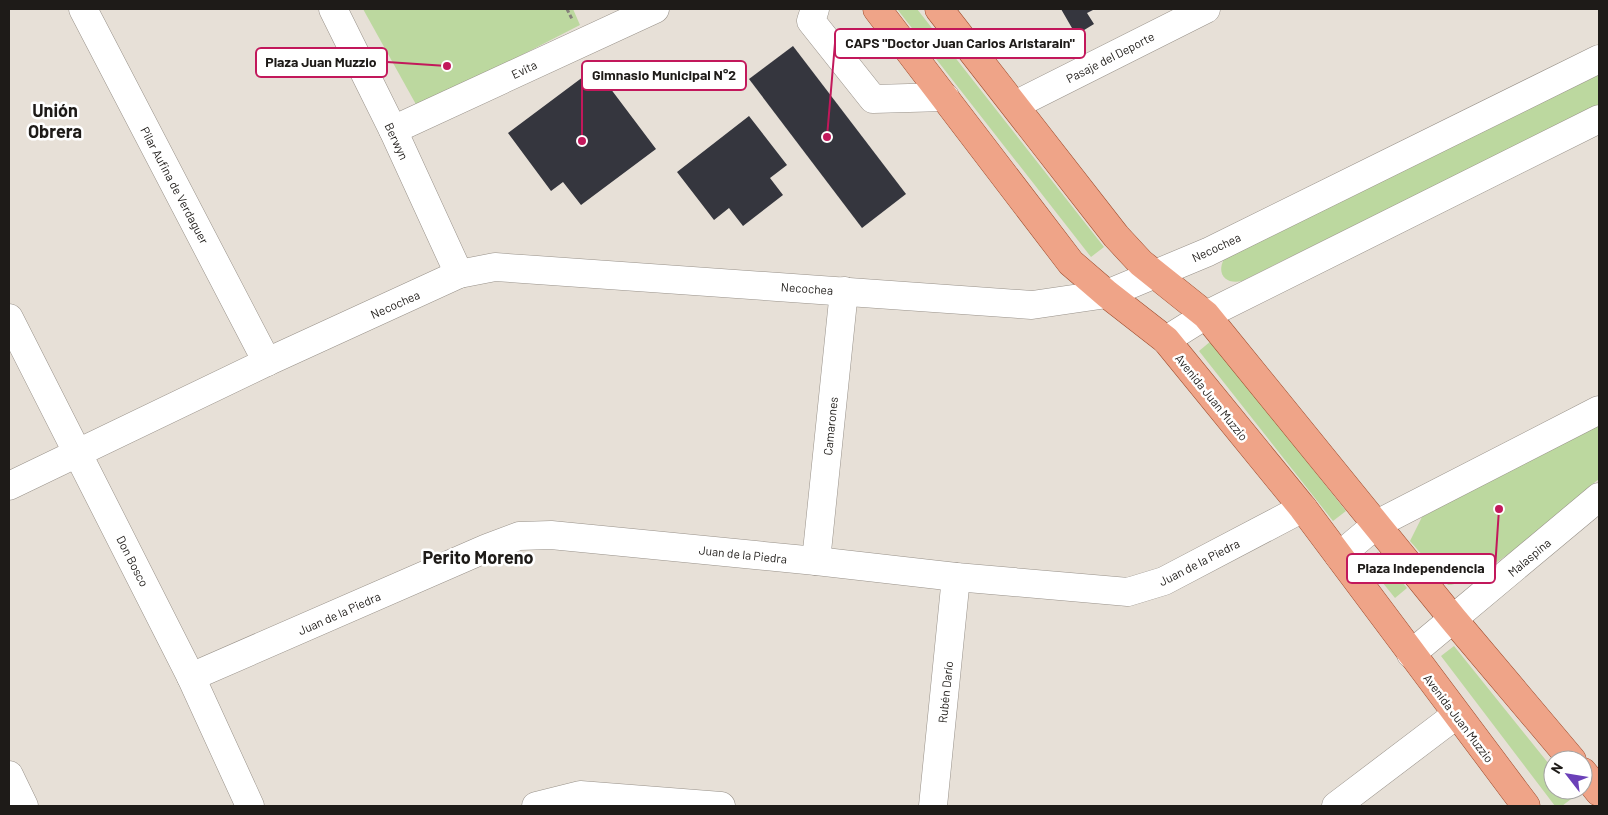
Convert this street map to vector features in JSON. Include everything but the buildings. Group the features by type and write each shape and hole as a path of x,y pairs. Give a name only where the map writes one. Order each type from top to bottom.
{"main road":[{"name":"Avenida Juan Muzzio","path":"877,9 1071,263 1166,340 1303,508 1456,715 1526,806"},
{"path":"939,9 1116,236 1141,263 1206,315 1564,750"}],"street":[{"name":"Pilar Aufina de Verdaguer","path":"83,9 267,362"},
{"name":"Berwyn","path":"333,9 393,130 459,274"},
{"name":"Evita","path":"393,130 655,9"},
{"path":"815,9 811,21 873,99 945,97"},
{"name":"Pasaje del Deporte","path":"1015,105 1206,9"},
{"name":"Necochea","path":"9,486 267,362 459,274 495,267 1032,305 1107,294 1208,252 1599,59"},
{"path":"1166,340 1206,315 1599,119"},
{"name":"Camarones","path":"816,561 844,291"},
{"name":"Don Bosco","path":"9,318 191,677 250,806"},
{"path":"1339,556 1377,524 1599,410"},
{"name":"Malaspina","path":"1411,654 1599,497"},
{"name":"Juan de la Piedra","path":"191,677 487,548 519,536 552,535 956,577 1128,592 1164,581 1303,508"},
{"name":"Rubén Darío","path":"933,806 956,577"},
{"path":"1336,806 1456,715"},
{"path":"9,775 24,806"},
{"path":"536,806 580,795 721,806"}],"green space":[{"path":"363,9 573,9 580,25 418,108"},
{"path":"897,9 917,9 1104,247 1091,257"},
{"path":"1599,72 1599,104 1242,281 1227,280 1222,274 1221,269 1224,259"},
{"path":"1211,341 1346,511 1333,521 1199,351"},
{"path":"1599,422 1599,479 1526,541 1483,571 1464,581 1448,585 1410,541 1422,517"},
{"path":"1378,552 1407,588 1395,598 1366,562"},
{"path":"1454,646 1543,757 1543,790 1441,656"},
{"path":"1550,800 1570,800 1562,806 1555,806"}],"place":[{"name":"Plaza Juan Muzzio","path":"447,66"},
{"name":"CAPS \"Doctor Juan Carlos Aristarain\"","path":"827,137"},
{"name":"Gimnasio Municipal N°2","path":"582,141"},
{"name":"Plaza Independencia","path":"1499,509"}],"district":[{"name":"Unión Obrera","path":"55,120"},
{"name":"Perito Moreno","path":"478,557"}]}
